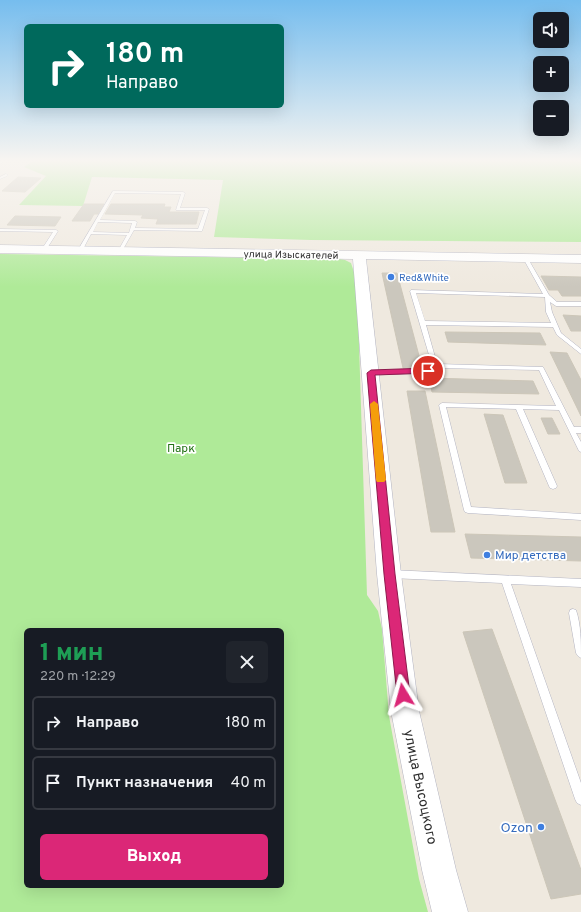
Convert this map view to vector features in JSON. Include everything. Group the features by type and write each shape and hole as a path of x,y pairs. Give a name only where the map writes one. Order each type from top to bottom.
{"street":[{"name":"улица Изыскателей","path":"0,249 581,259"},
{"name":"улица Высоцкого","path":"359,255 389,574 406,711 436,855 450,912"}],"lane":[{"path":"80,250 108,203"},
{"path":"132,229 200,230 207,209 177,209 180,203"},
{"path":"98,220 132,221 136,224 120,251"},
{"path":"0,230 56,231 44,250"},
{"path":"90,233 130,234"},
{"path":"525,258 547,296 556,304 581,304"},
{"path":"435,366 413,291 547,296"},
{"path":"547,296 549,312 559,334 581,352"},
{"path":"422,323 555,325"},
{"path":"371,373 428,371 435,366 541,368 581,449"},
{"path":"561,408 442,405 468,510 581,517"},
{"path":"519,408 553,486"},
{"path":"572,430 581,430"},
{"path":"389,574 581,583"},
{"path":"505,579 581,799"},
{"path":"573,613 581,653"}],"green space":[{"path":"21,203 84,203 83,206 19,205"},
{"path":"219,203 581,203 581,242 311,240 214,237"},
{"name":"Парк","path":"0,254 339,259 351,263 357,281 367,595 378,611 382,629 389,716 419,879 428,912 0,912"}],"building":[{"path":"84,204 104,204 98,214 94,214 90,221 72,221"},
{"path":"111,204 165,204 164,207 171,207 169,212 199,212 196,224 156,224 158,219 141,218 143,215 105,214"},
{"path":"15,216 61,217 55,226 7,225"},
{"path":"382,273 397,273 422,367 403,368"},
{"path":"541,276 581,277 581,296 562,296 558,290 549,290"},
{"path":"563,315 581,316 581,331 571,331"},
{"path":"445,332 540,333 546,345 448,342"},
{"path":"550,352 567,353 581,380 581,416"},
{"path":"429,378 533,381 539,394 432,392"},
{"path":"407,391 425,391 455,532 431,532"},
{"path":"484,414 503,415 527,483 505,483"},
{"path":"541,418 552,418 560,434 548,434"},
{"path":"465,534 581,537 581,561 471,558"},
{"path":"492,629 581,870 581,894 551,899 463,632"}],"slow traffic":[{"path":"374,404 381,480"}],"place":[{"name":"Red&White","path":"391,277"},
{"name":"Мир детства","path":"487,555"},
{"name":"Ozon","path":"541,827"}],"route":[{"path":"403,695 389,574 371,373 428,371"}]}
